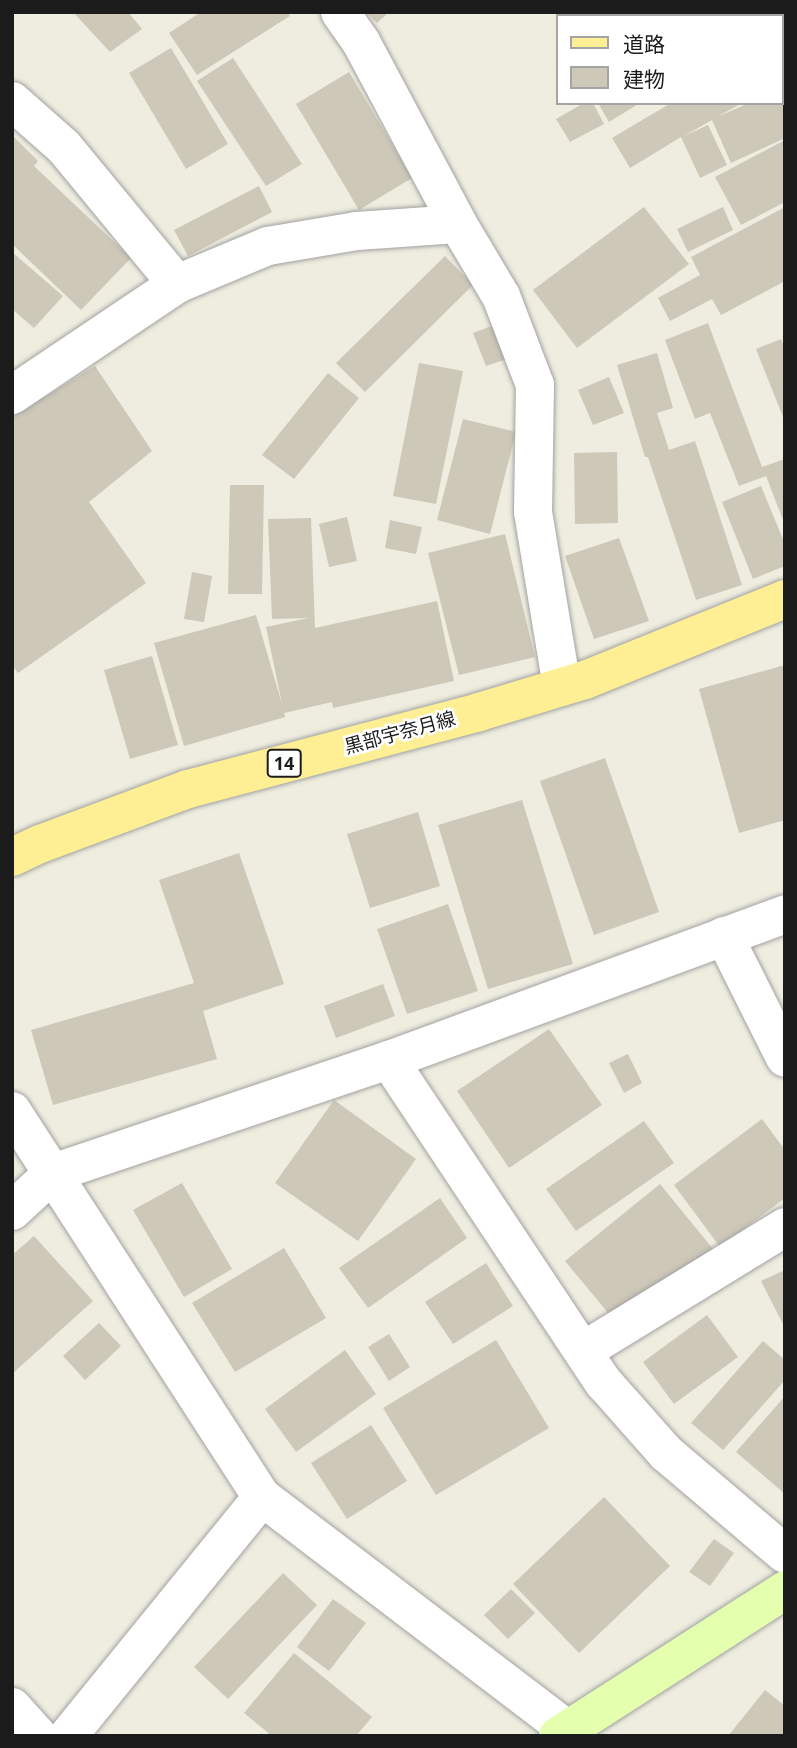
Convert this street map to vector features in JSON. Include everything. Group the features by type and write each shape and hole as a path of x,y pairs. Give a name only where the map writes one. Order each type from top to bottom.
{"main road":[{"name":"黒部宇奈月線","path":"12,857 188,789 562,687 785,599"}],"street":[{"path":"340,12 361,42 458,224 501,296 534,385 533,512 562,687"},
{"path":"12,101 64,147 177,284"},
{"path":"12,395 177,284 268,246 357,231 458,224"},
{"path":"12,1211 53,1173 389,1060 785,914"},
{"path":"724,936 785,1058"},
{"path":"389,1060 604,1382 666,1454 785,1554"},
{"path":"12,1111 262,1497 567,1734 785,1590"},
{"path":"583,1351 785,1227"},
{"path":"68,1736 262,1497"},
{"path":"12,1707 38,1736"}],"building":[{"path":"73,12 128,12 142,29 110,52"},
{"path":"201,12 287,12 290,16 197,75 169,33"},
{"path":"366,12 389,12 377,23"},
{"path":"749,12 750,14 660,14"},
{"path":"171,48 228,144 186,169 129,73"},
{"path":"233,58 302,164 266,186 197,81"},
{"path":"349,72 412,178 359,210 296,104"},
{"path":"784,87 785,138 731,163 712,120 684,136 708,125 727,165 700,178 681,137 630,168 612,138 668,105 738,105 717,117 744,105 783,105"},
{"path":"580,105 594,105 604,124 570,142 556,119"},
{"path":"599,105 637,105 609,122"},
{"path":"14,137 38,161 34,166 131,258 81,310 12,244"},
{"path":"785,140 785,202 741,225 715,177"},
{"path":"259,186 272,212 188,256 174,230"},
{"path":"644,207 689,264 577,348 533,290"},
{"path":"723,207 733,230 688,252 677,229"},
{"path":"785,207 785,281 721,315 712,299 670,321 658,298 700,275 691,257"},
{"path":"12,252 63,296 34,328 12,309"},
{"path":"445,256 473,285 365,392 336,363"},
{"path":"708,323 762,467 785,459 785,525 766,476 739,486 710,413 695,419 665,340"},
{"path":"497,324 510,358 486,366 473,333"},
{"path":"781,339 785,349 785,422 756,349"},
{"path":"657,353 673,408 657,413 669,450 695,441 742,585 696,600 648,457 645,457 617,365"},
{"path":"419,363 463,371 436,504 393,496"},
{"path":"95,366 152,451 89,502 146,583 18,673 12,665 12,417"},
{"path":"328,373 359,398 294,479 262,455"},
{"path":"609,377 624,413 593,425 578,390"},
{"path":"463,419 516,432 490,534 437,520"},
{"path":"617,452 618,523 575,524 574,453"},
{"path":"230,485 264,485 262,594 228,594"},
{"path":"761,486 785,544 785,566 753,579 722,502"},
{"path":"347,517 357,561 329,567 319,524"},
{"path":"311,518 315,628 437,601 454,681 333,708 332,702 284,713 285,717 184,746 154,643 256,615 282,704 266,627 308,618 272,619 268,519"},
{"path":"390,520 422,527 416,554 385,548"},
{"path":"505,534 535,657 459,675 428,553"},
{"path":"619,538 649,621 594,639 565,556"},
{"path":"192,572 212,576 204,622 184,619"},
{"path":"152,656 178,745 130,759 104,670"},
{"path":"785,665 785,820 739,833 699,689"},
{"path":"605,758 659,912 594,935 540,781"},
{"path":"522,800 573,964 488,989 438,825"},
{"path":"418,812 440,886 370,908 347,834"},
{"path":"239,853 284,984 203,1011 217,1059 53,1105 31,1030 194,983 159,880"},
{"path":"448,904 478,991 407,1014 377,929"},
{"path":"383,984 395,1016 336,1038 324,1006"},
{"path":"549,1029 602,1105 509,1168 457,1091"},
{"path":"628,1054 642,1083 624,1093 609,1063"},
{"path":"334,1100 416,1159 358,1241 275,1183"},
{"path":"762,1119 785,1150 785,1198 720,1247 674,1185"},
{"path":"644,1121 674,1163 576,1231 546,1189"},
{"path":"182,1183 232,1269 184,1297 133,1210"},
{"path":"660,1184 713,1249 619,1326 565,1261"},
{"path":"440,1198 467,1238 368,1308 339,1268"},
{"path":"34,1236 93,1301 12,1374 12,1255"},
{"path":"284,1248 326,1318 235,1372 192,1303"},
{"path":"486,1263 513,1306 453,1344 425,1302"},
{"path":"785,1270 785,1328 761,1281"},
{"path":"707,1315 738,1357 674,1404 643,1362"},
{"path":"99,1323 121,1346 85,1380 63,1356"},
{"path":"389,1334 410,1367 389,1381 368,1347"},
{"path":"496,1340 549,1428 436,1495 383,1408"},
{"path":"763,1341 785,1360 785,1380 723,1450 691,1423"},
{"path":"345,1350 376,1394 296,1452 265,1409"},
{"path":"785,1396 785,1494 736,1452"},
{"path":"371,1425 407,1481 347,1519 311,1463"},
{"path":"604,1497 670,1566 579,1653 513,1584"},
{"path":"714,1539 734,1553 710,1586 689,1572"},
{"path":"283,1573 317,1605 228,1699 194,1667"},
{"path":"511,1589 535,1613 508,1639 484,1615"},
{"path":"333,1599 366,1623 329,1671 297,1647"},
{"path":"294,1653 372,1717 356,1736 272,1736 244,1713"},
{"path":"765,1690 785,1706 785,1736 728,1736"}]}
